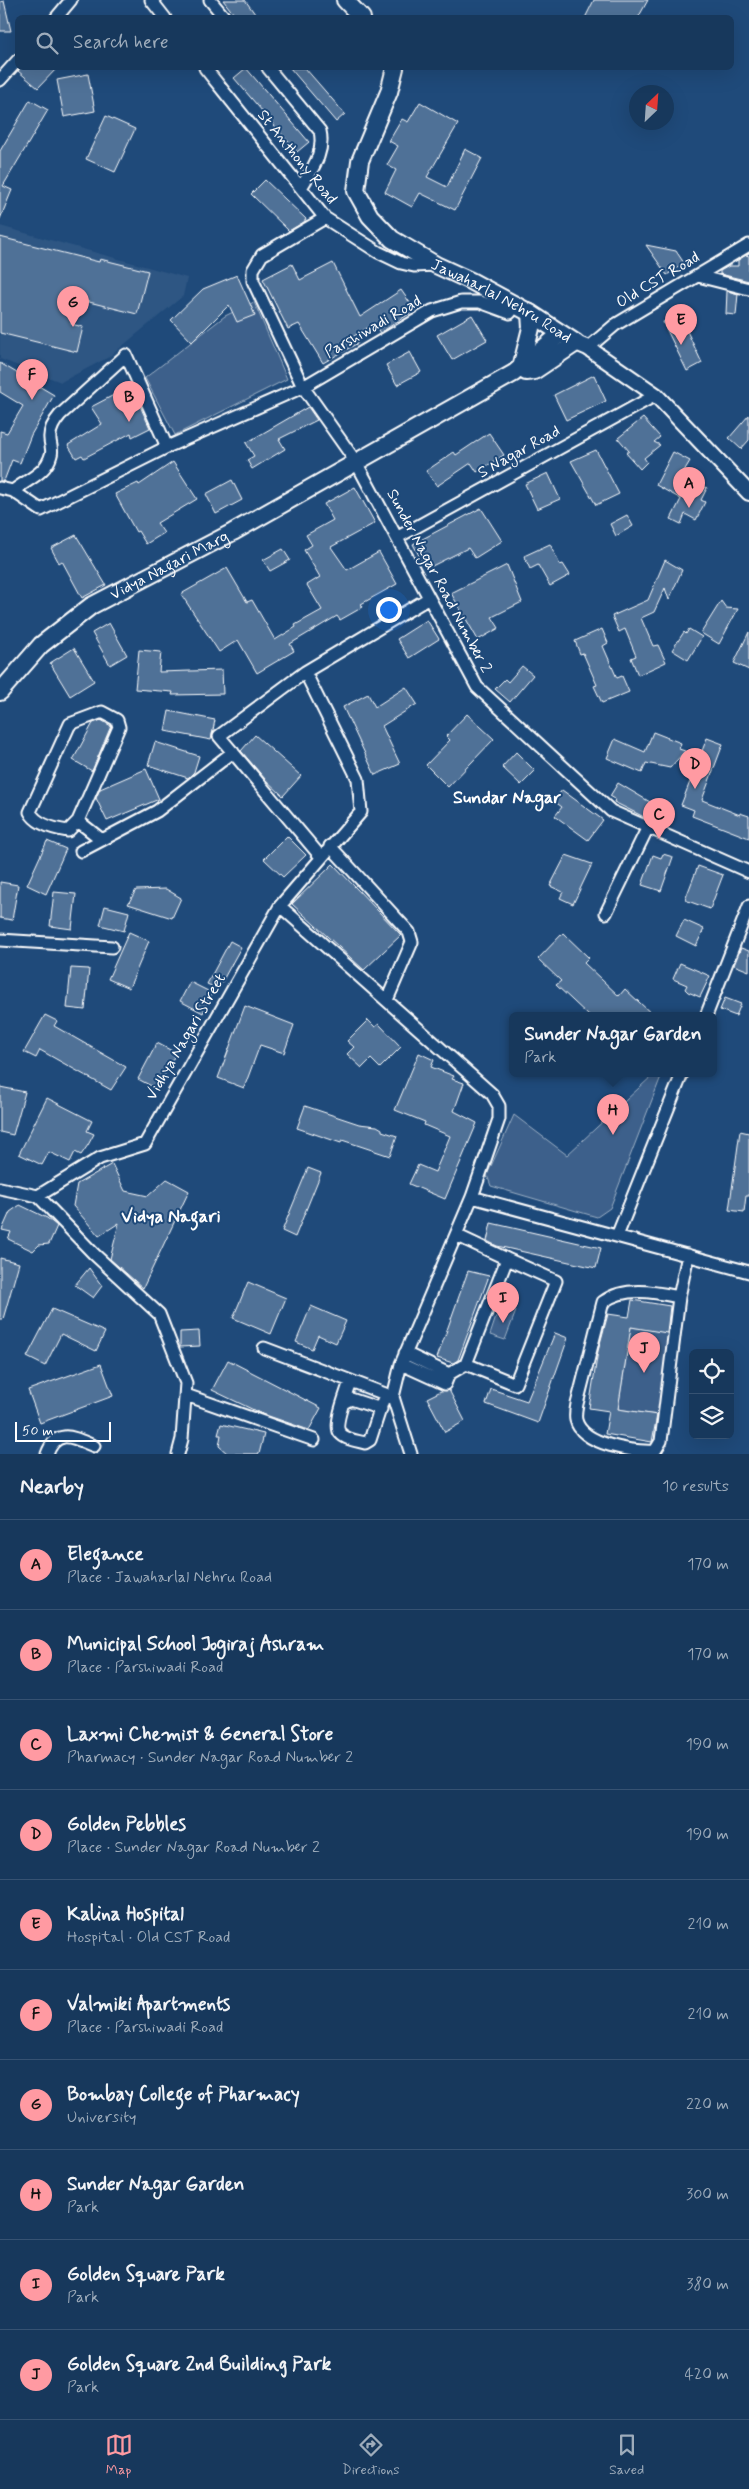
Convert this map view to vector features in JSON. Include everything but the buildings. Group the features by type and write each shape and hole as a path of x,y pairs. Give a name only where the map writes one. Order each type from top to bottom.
{"main road":[{"path":"345,0 359,15"},
{"name":"Jawaharlal Nehru Road","path":"394,70 389,92 360,161 356,191 370,216 392,239 436,265 471,280 523,309 560,334 582,345"},
{"path":"517,370 531,328 523,309"},
{"path":"517,370 560,334"},
{"path":"517,370 534,371 582,345"},
{"name":"Vidya Nagari Marg","path":"0,692 41,645 91,606 233,532 517,370"}],"street":[{"path":"58,15 71,0"},
{"path":"151,0 163,15"},
{"path":"210,0 222,15"},
{"path":"0,80 15,63"},
{"name":"St Anthony Road","path":"207,70 325,218 378,252 401,263 414,266 436,265"},
{"path":"270,70 320,131 322,141 320,154 301,188"},
{"name":"Sunder Nagar Road Number 2","path":"325,218 262,255 253,270 253,281 303,387 356,462 477,687 611,810 749,872"},
{"name":"Old CST Road","path":"582,345 749,245"},
{"path":"698,276 749,289"},
{"name":"Parshiwadi Road","path":"303,387 432,310 461,302 480,302 510,313 523,309"},
{"name":"Jawaharlal Nehru Road","path":"582,345 656,395 749,493"},
{"path":"12,492 35,477 47,464 52,453 50,437 53,424 60,414 126,354 167,447"},
{"path":"0,488 12,492 41,510 167,447 303,387"},
{"name":"S Nagar Road","path":"398,537 656,395"},
{"path":"321,857 219,736 305,672 429,598"},
{"name":"Vidhya Nagari Street","path":"38,1196 100,1158 145,1144 280,906 361,812 358,779 305,672"},
{"path":"102,712 117,720 119,727 78,821 68,830 58,829 33,818 30,812 70,724 102,712"},
{"path":"81,851 157,811 233,752"},
{"path":"78,821 102,840"},
{"path":"606,913 648,827"},
{"path":"330,846 409,932 412,942 387,1000"},
{"path":"280,906 492,1094 499,1106 499,1119 472,1197 403,1358 389,1396 381,1409 370,1440 366,1443 339,1433 336,1425 350,1381"},
{"path":"708,1012 749,906"},
{"path":"0,940 112,947"},
{"path":"617,1236 681,1077"},
{"path":"0,1188 38,1196 94,1254 159,1314 186,1383 182,1439 178,1454"},
{"path":"472,1197 749,1272"},
{"path":"456,1234 556,1281 515,1384 466,1364"},
{"path":"679,1298 652,1291 615,1293 603,1302 576,1404 576,1420 582,1430 604,1444 637,1452 655,1451 661,1441 679,1298 688,1255"},
{"path":"403,1358 447,1379 466,1364 507,1259"},
{"path":"264,1348 389,1396 411,1454"},
{"path":"186,1395 314,1440"},
{"path":"343,1403 351,1399 381,1409"},
{"path":"46,1454 50,1445 62,1437 69,1436 94,1446"}],"shaded area":[{"path":"0,226 187,278 183,296 109,357 61,382 0,359"},
{"path":"254,302 287,379 175,435 145,378 225,316"},
{"path":"651,1077 661,1077 610,1208 597,1217 491,1186 487,1175 514,1115 567,1155"},
{"path":"500,1305 516,1311 505,1340 490,1335"},
{"path":"631,1327 671,1333 658,1415 618,1409"}],"place":[{"name":"Bombay College of Pharmacy","path":"73,327"},
{"name":"Kalina Hospital","path":"681,345"},
{"name":"Valmiki Apartments","path":"32,400"},
{"name":"Municipal School Jogiraj Ashram","path":"129,422"},
{"name":"Elegance","path":"689,508"},
{"name":"Golden Pebbles","path":"695,789"},
{"name":"Laxmi Chemist & General Store","path":"659,839"},
{"name":"Sunder Nagar Garden","path":"613,1135"},
{"name":"Golden Square Park","path":"503,1323"},
{"name":"Golden Square 2nd Building Park","path":"644,1373"}],"district":[{"name":"Sundar Nagar","path":"507,798"},
{"name":"Vidya Nagari","path":"171,1217"}]}
